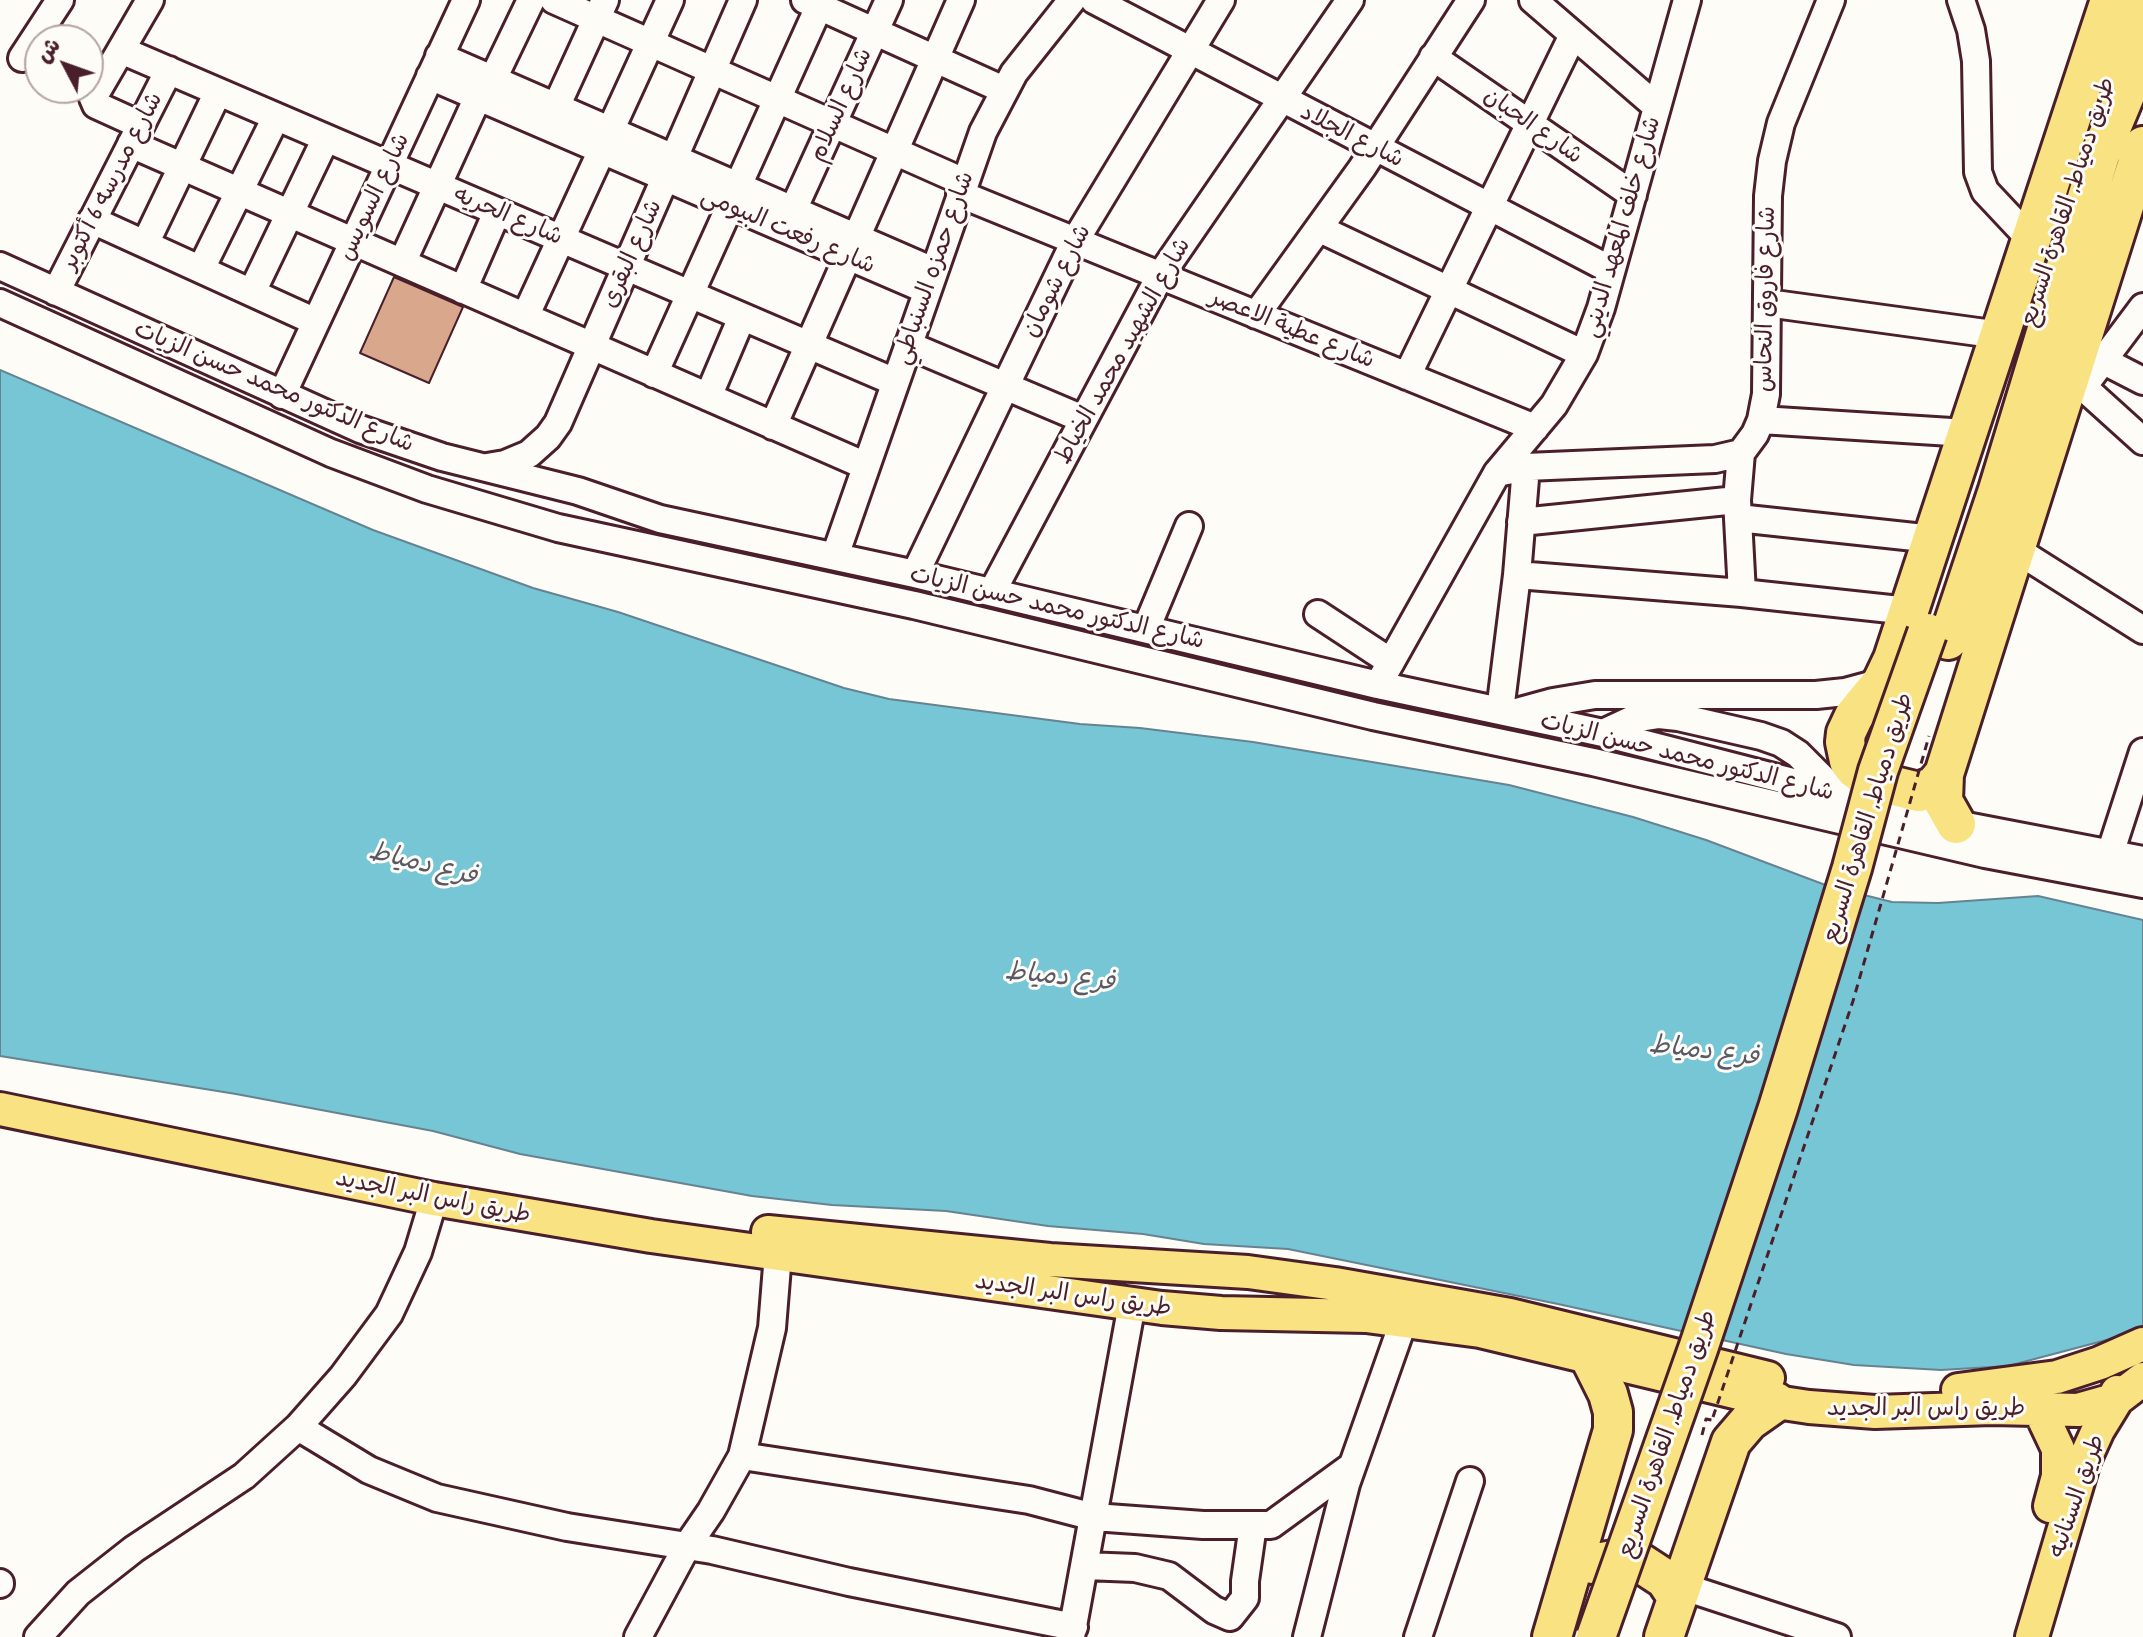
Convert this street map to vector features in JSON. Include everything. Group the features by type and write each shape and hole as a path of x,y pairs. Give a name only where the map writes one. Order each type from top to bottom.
{"highway":[{"path":"1944,774 1934,786 1914,792 1870,780 1855,769 1846,752 1846,733 1854,716 1882,682 1893,659 1928,628 1933,539 2110,0"},
{"name":"طريق دمياط, القاهرة السريع","path":"1596,1637 1699,1346 1787,1081 1878,771 2020,347 2081,147 2140,0"},
{"name":"طريق دمياط, القاهرة السريع","path":"1620,1637 1689,1426 1774,1190 1850,954 1914,732 1928,628 1998,490 2100,155 2143,52"},
{"path":"1956,824 1943,801 1944,774 2015,549 2085,374 2142,153"},
{"path":"1552,1637 1613,1430 1608,1394 1590,1358"},
{"path":"1664,1637 1731,1442 1749,1421 1776,1402"},
{"path":"1570,1579 1597,1562 1629,1560 1657,1573 1679,1592"}],"main road":[{"name":"طريق راس البر الجديد","path":"0,1090 449,1181 674,1220 1050,1260 1248,1272 1335,1284 1467,1306 1780,1381 1813,1386 1911,1392 1973,1389 2036,1395 2078,1410 2117,1399 2143,1379"},
{"name":"طريق راس البر الجديد","path":"0,1109 434,1199 561,1222 1191,1311 1327,1314 1404,1320 1480,1331 1776,1402 1875,1412 1992,1408 2036,1395 2079,1371 2143,1344"},
{"path":"1248,1272 1235,1285 1233,1294 1236,1303 1251,1313"},
{"path":"2100,1363 2113,1379 2117,1399"},
{"name":"طريق السنانيه","path":"2013,1637 2058,1476 2058,1449 2036,1395"},
{"name":"طريق السنانيه","path":"2032,1637 2084,1461 2117,1399"}],"street":[{"path":"22,58 60,0"},
{"path":"150,0 94,94 94,101 182,167 866,466"},
{"name":"شارع السويس","path":"282,395 466,0"},
{"path":"402,263 485,88 531,0"},
{"name":"شارع عطية الاعصر","path":"554,0 601,9 651,43 894,151 962,188 1075,241 1535,428"},
{"path":"525,317 670,0"},
{"name":"شارع البقرى","path":"480,467 497,466 521,458 548,437 558,423 743,0"},
{"name":"شارع السلام","path":"793,210 889,0"},
{"path":"773,426 961,0"},
{"name":"شارع الجلاد","path":"1094,0 1611,270"},
{"name":"شارع شومان","path":"915,574 1075,241 1221,0"},
{"name":"شارع الشهيد محمد الخياط","path":"992,592 1160,276 1350,0"},
{"path":"1256,315 1320,229 1471,0"},
{"path":"1533,0 1657,107"},
{"name":"شارع فاروق النحاس","path":"1741,453 1761,420 1766,394 1768,196 1772,161 1781,123 1831,0"},
{"path":"1961,0 1971,30 1976,61 1978,172 1985,191 2031,240"},
{"path":"654,374 777,99 815,2 1004,90"},
{"name":"شارع حمزه السنباطي","path":"835,556 983,132 1004,90 1061,3"},
{"name":"شارع خلف المعهد الديني","path":"1378,685 1497,473 1562,393 1584,354 1633,195 1682,3"},
{"path":"556,107 601,9"},
{"path":"1407,376 1573,35"},
{"name":"شارع الحريه","path":"121,50 895,382"},
{"name":"شارع الحبان","path":"1433,57 1633,195"},
{"name":"شارع رفعت البيومى","path":"434,66 930,281"},
{"name":"شارع مدرسه 6 أكتوبر","path":"56,292 169,70"},
{"name":"شارع رفعت البيومى","path":"485,88 556,107 606,140"},
{"path":"145,244 218,92"},
{"path":"201,269 276,117"},
{"path":"252,292 326,138"},
{"name":"شارع رفعت البيومى","path":"734,196 793,210 852,247"},
{"path":"463,290 497,212"},
{"path":"92,220 316,322"},
{"path":"1320,229 1584,354"},
{"name":"شارع الدكتور محمد حسن الزيات","path":"0,266 282,395 404,446 596,497 660,519 915,574 1378,685 1603,733 1956,824 2143,860"},
{"name":"شارع الدكتور محمد حسن الزيات","path":"0,303 331,453 427,489 525,519 914,605 1373,716 1593,762 1985,854 2143,884"},
{"path":"1767,303 2000,335"},
{"path":"2085,374 2143,307"},
{"path":"708,397 742,317"},
{"path":"908,345 1083,419"},
{"path":"2085,374 2143,381"},
{"path":"2085,374 2143,441"},
{"path":"1761,420 1967,433"},
{"path":"1497,473 1526,467 1680,463 1741,453 1738,509 1742,593"},
{"path":"1526,467 1506,712 1595,695 1816,695 1854,690 1882,682"},
{"path":"525,519 540,502 540,491 535,480"},
{"path":"592,536 584,516 586,508 596,497"},
{"path":"1521,522 1738,509 1933,539"},
{"path":"1146,629 1189,526"},
{"path":"2015,549 2143,630"},
{"path":"1517,575 1742,593 1928,628"},
{"path":"1318,614 1391,662"},
{"path":"1603,733 1633,719 1659,715 1761,736 1798,754 1838,794"},
{"path":"2110,854 2143,752"},
{"path":"38,1637 78,1593 134,1549 244,1476 298,1427 343,1376 389,1314 418,1252 434,1199"},
{"path":"639,1637 687,1546 742,1456 772,1328 778,1254"},
{"path":"298,1427 369,1470 399,1485 437,1498 567,1527 687,1546 1073,1632 1132,1304"},
{"path":"1307,1637 1352,1466 1404,1320"},
{"path":"742,1456 1029,1500 1094,1517 1170,1524 1271,1525 1352,1466"},
{"path":"1418,1637 1470,1481"},
{"path":"1085,1566 1135,1568 1169,1576 1214,1610 1227,1627 1245,1598 1253,1525"},
{"path":"1679,1592 1837,1637"}],"path":[{"path":"1713,1417 1853,1001 1931,737"},
{"path":"1701,1435 1706,1419"}],"water":[{"name":"فرع دمياط","path":"0,370 373,530 533,588 618,612 844,688 889,699 1080,724 1253,742 1509,785 1633,817 1706,840 1828,886 1892,902 1938,903 2038,896 2143,920 2143,1326 2133,1333 2008,1366 1941,1370 1854,1365 1786,1354 1288,1249 1204,1244 946,1211 832,1205 752,1196 520,1154 433,1131 236,1094 0,1056"}],"building":[{"path":"394,277 463,307 429,383 360,353"}]}
